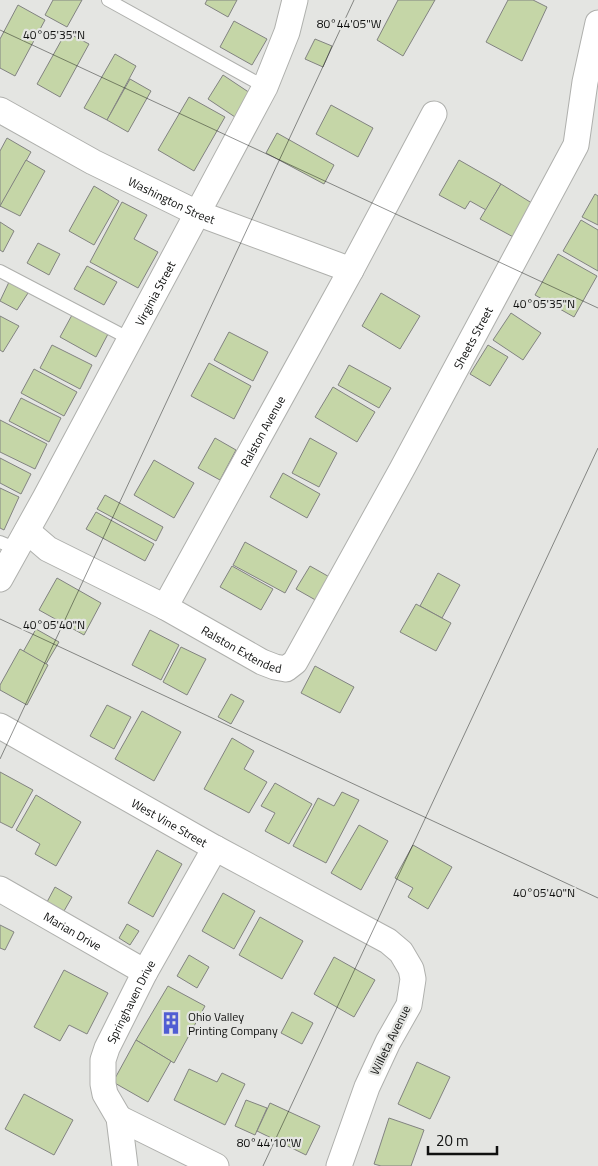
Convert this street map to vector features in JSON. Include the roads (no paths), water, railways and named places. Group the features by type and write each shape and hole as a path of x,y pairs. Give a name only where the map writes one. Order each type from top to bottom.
{"street":[{"name":"Virginia Street","path":"0,579 14,540 130,339 266,86 287,32 295,0"},
{"name":"Sheets Street","path":"308,637 397,477 576,145 585,82 598,23"},
{"name":"Washington Street","path":"0,110 93,162 197,213 351,270"},
{"name":"Ralston Avenue","path":"165,607 351,270 434,114"},
{"path":"14,540 48,549 165,607"},
{"name":"Ralston Extended","path":"165,607 262,662 275,667 286,669 295,662 308,637"},
{"name":"West Vine Street","path":"0,726 215,848 341,916"},
{"name":"Springhaven Drive","path":"125,1166 119,1118 105,1094 102,1073 107,1048 145,972 215,848"},
{"name":"Marian Drive","path":"0,889 145,972"},
{"name":"Willeta Avenue","path":"339,1166 367,1087 388,1042 409,1005 413,979 411,969 401,952 388,941 341,916"},
{"path":"119,1118 216,1166"}],"lane":[{"path":"108,0 266,86"},
{"path":"0,272 130,339"}],"place":[{"name":"Ohio Valley Printing Company","path":"171,1023"}]}
